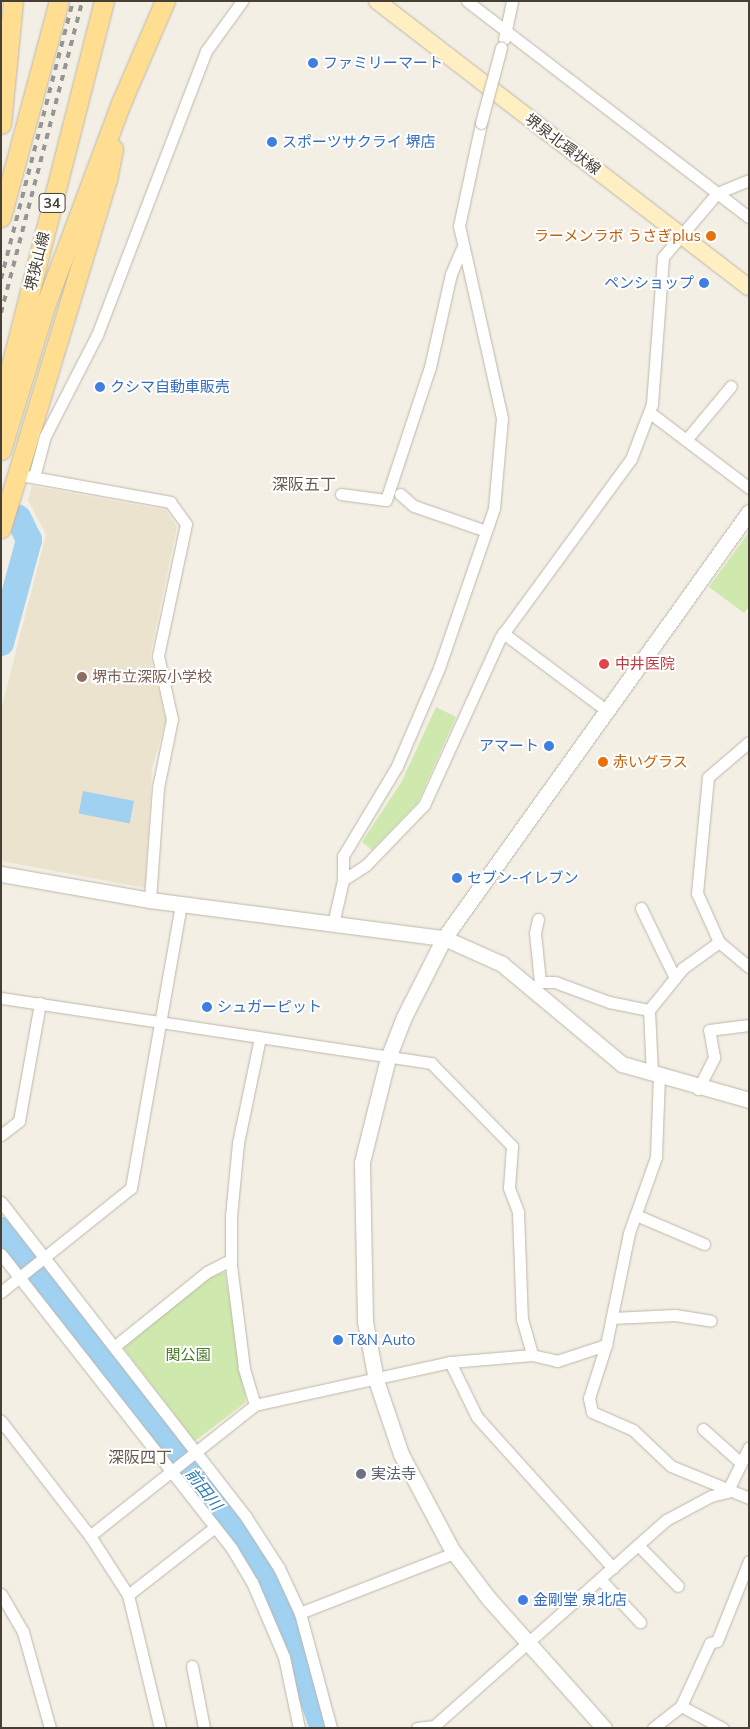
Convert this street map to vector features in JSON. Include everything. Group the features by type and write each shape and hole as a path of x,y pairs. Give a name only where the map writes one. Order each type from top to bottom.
{"main road":[{"path":"1,10 2,1"},
{"path":"1,124 13,1"},
{"path":"1,217 59,1"},
{"name":"堺狭山線","path":"1,406 104,1"},
{"path":"1,450 46,306 121,103 164,1"},
{"name":"堺泉北環状線","path":"377,1 749,287"},
{"path":"1,528 15,474 108,180 121,103"}],"street":[{"path":"34,477 45,436 97,335 206,51 242,1"},
{"path":"467,1 506,33 749,217"},
{"path":"333,924 343,880 343,856 397,766 442,659 494,508 502,418 461,250 459,226 481,123 506,33 512,1"},
{"path":"343,880 366,865 424,805 503,633 631,459 649,412 663,257 717,193 749,180"},
{"path":"341,494 386,500 430,367 451,274 461,250"},
{"path":"686,440 732,386"},
{"path":"649,412 749,488"},
{"path":"15,474 170,502 186,524 158,656 172,718 158,788 150,900"},
{"path":"400,494 414,506 486,531"},
{"path":"604,1728 529,1644 454,1553 408,1470 376,1380 361,1268 362,1162 388,1058 404,1017 444,938 749,512"},
{"path":"503,633 606,710"},
{"path":"749,742 708,777 697,893 720,942 749,967"},
{"path":"1,874 150,900 444,938 502,964 536,986 607,1056 698,1089 749,1100"},
{"path":"1,1292 132,1188 180,903"},
{"path":"641,908 675,978"},
{"path":"536,986 535,933 538,919"},
{"path":"720,942 675,978 649,1010 656,1075 656,1157 636,1215 606,1345 589,1398 592,1412 633,1430 671,1466 726,1492 749,1498"},
{"path":"536,986 649,1010"},
{"path":"1,998 431,1063 512,1146 509,1188 518,1212 522,1319 532,1355"},
{"path":"1,1135 19,1121 40,1003"},
{"path":"698,1089 714,1057 709,1030 749,1025"},
{"path":"255,1405 244,1368 231,1260 238,1143 260,1038"},
{"path":"1,1202 115,1346 246,1517 279,1568 300,1613 331,1728"},
{"path":"636,1215 704,1244"},
{"path":"1,1254 21,1277 170,1474 215,1527 252,1582 270,1620 284,1657 299,1728"},
{"path":"115,1346 207,1272 231,1260"},
{"path":"612,1318 675,1315 711,1322"},
{"path":"90,1536 255,1405 376,1380 450,1362 532,1355 557,1360 606,1345"},
{"path":"450,1362 477,1417 613,1568"},
{"path":"1,1422 90,1536 128,1595 160,1728"},
{"path":"703,1429 741,1463"},
{"path":"417,1728 435,1727 638,1545 686,1508 726,1492 749,1447"},
{"path":"128,1595 215,1527"},
{"path":"638,1545 678,1586"},
{"path":"300,1613 454,1553"},
{"path":"653,1728 681,1706 710,1643 717,1641 749,1561"},
{"path":"600,1579 640,1622"},
{"path":"1,1594 23,1632 50,1728"},
{"path":"192,1666 204,1728"},
{"path":"681,1706 722,1728"}],"shaded area":[{"name":"堺市立深阪小学校","path":"32,486 166,510 177,527 150,656 166,720 152,768 145,888 1,861 1,710 46,534 28,500"}],"green space":[{"path":"749,532 749,607 744,613 709,587"},
{"path":"436,707 456,717 418,802 372,850 362,842 402,781"},
{"name":"関公園","path":"225,1272 246,1402 195,1441 122,1346 209,1277"}],"water":[{"path":"83,791 134,801 130,823 79,814"}],"waterway":[{"name":"前田川","path":"1,643 29,540 18,517"},
{"name":"前田川","path":"1,1230 241,1536 274,1592 323,1728"}],"railway":[{"path":"1,279 73,1"},
{"path":"1,313 82,1"}],"place":[{"name":"ファミリーマート","path":"313,63"},
{"name":"スポーツサクライ 堺店","path":"272,142"},
{"name":"ラーメンラボ うさぎplus","path":"711,236"},
{"name":"ペンショップ","path":"704,283"},
{"name":"クシマ自動車販売","path":"100,387"},
{"name":"中井医院","path":"604,664"},
{"name":"堺市立深阪小学校","path":"82,677"},
{"name":"アマート","path":"549,746"},
{"name":"赤いグラス","path":"603,762"},
{"name":"セブン-イレブン","path":"457,878"},
{"name":"シュガーピット","path":"207,1007"},
{"name":"T&N Auto","path":"338,1340"},
{"name":"実法寺","path":"361,1474"},
{"name":"金剛堂 泉北店","path":"523,1600"}],"district":[{"name":"深阪五丁","path":"304,484"},
{"name":"深阪四丁","path":"140,1457"}]}
